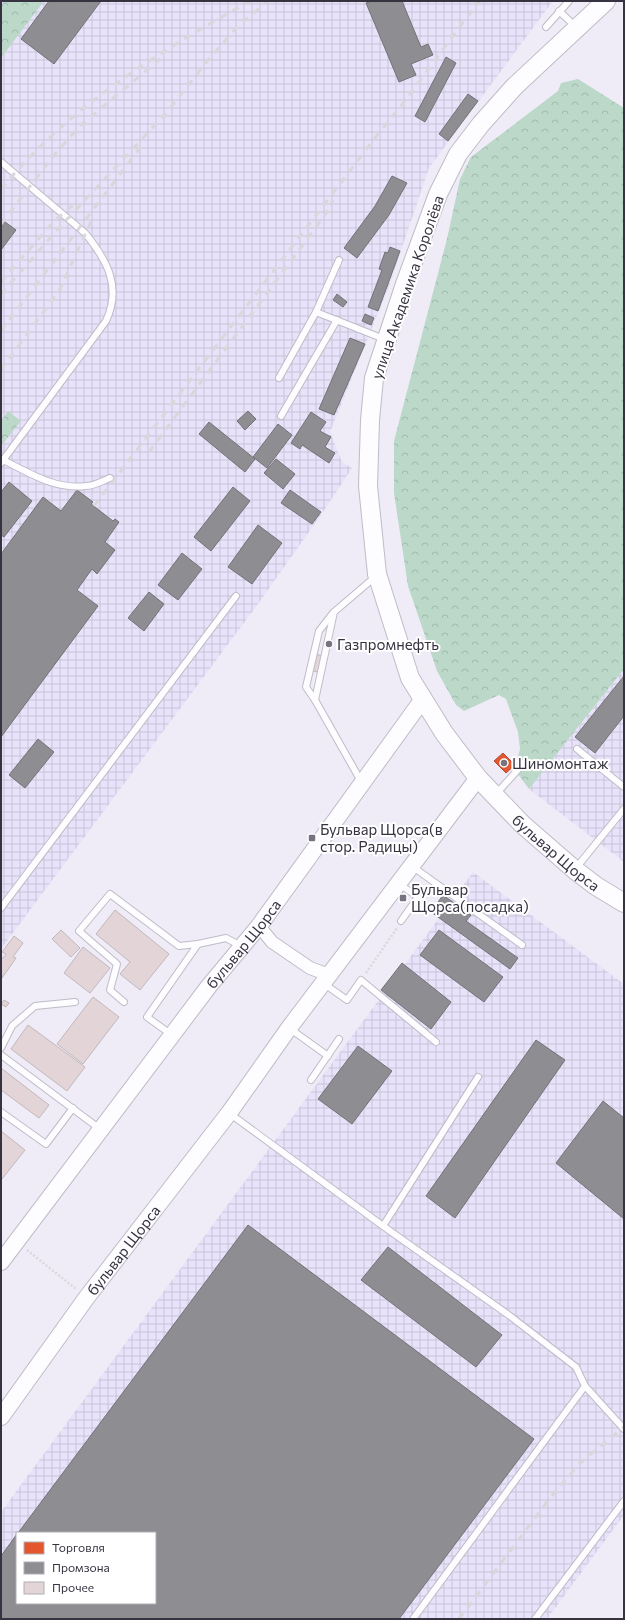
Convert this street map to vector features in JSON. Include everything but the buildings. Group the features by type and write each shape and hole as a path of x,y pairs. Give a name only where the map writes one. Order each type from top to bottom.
{"main road":[{"name":"улица Академика Королёва","path":"423,699 410,678 377,574 368,486 370,420 374,378 405,284 438,194 458,154 481,124 514,87 606,1"},
{"name":"бульвар Щорса","path":"423,699 444,733 478,778 522,824 575,870 596,886 624,903"}],"street":[{"name":"бульвар Щорса","path":"1,1262 172,1035 259,926 423,699"},
{"name":"бульвар Щорса","path":"1,1417 87,1297 229,1113 289,1028 478,778"},
{"path":"259,926 272,942 326,979"}],"lane":[{"path":"546,27 569,1"},
{"path":"560,11 577,28"},
{"path":"1,162 85,233 96,247 111,279 113,301 106,321 2,462 46,482 67,486 87,486 110,478"},
{"path":"279,378 316,312 339,260"},
{"path":"316,312 386,339"},
{"path":"281,416 337,320"},
{"path":"362,784 306,687 319,631 334,612 377,574"},
{"path":"2,905 236,596"},
{"path":"314,700 334,612"},
{"path":"577,749 624,787"},
{"path":"495,795 524,763"},
{"path":"575,870 624,809"},
{"path":"412,866 522,945"},
{"path":"398,883 418,897 401,921"},
{"path":"124,1002 110,990 117,964 79,932 110,894 175,945 198,944 226,938 242,946"},
{"path":"172,1035 147,1017 198,944"},
{"path":"326,979 347,1000 361,980 436,1042"},
{"path":"1,1048 12,1026 35,1006 75,1002"},
{"path":"289,1028 328,1056"},
{"path":"310,1080 339,1039"},
{"path":"1,1055 100,1129"},
{"path":"383,1226 478,1077"},
{"path":"1,1112 46,1144 73,1108"},
{"path":"229,1113 383,1226 510,1316 576,1367 585,1386 624,1429"},
{"path":"413,1619 585,1386"},
{"path":"535,1619 624,1501"}],"path":[{"path":"361,980 401,921"},
{"path":"16,1241 58,1276 87,1297"}],"shaded area":[{"path":"1,1 553,1 429,168 389,286 330,432 342,462 352,468 321,515 258,604 1,949"},
{"path":"624,669 624,862 529,789"},
{"path":"473,872 624,984 624,1515 547,1619 1,1619 1,1512"}],"green space":[{"path":"5,1 44,1 1,58 1,6"},
{"path":"578,79 624,108 624,669 529,789 518,774 516,765 520,749 518,732 506,699 499,695 464,711 456,705 437,671 408,586 394,493 394,441 447,239 460,179 471,157 558,91 561,83"},
{"path":"8,411 21,421 1,446 1,421"}],"railway":[{"path":"1,189 28,159 56,132 116,83 149,61 250,1"},
{"path":"1,294 58,229 167,112 209,59 237,27 268,1"},
{"path":"94,506 480,1"},
{"path":"1,224 55,154 81,125 165,55"},
{"path":"1,331 143,144"},
{"path":"149,452 325,215 333,200"},
{"path":"1,282 54,221 78,201"},
{"path":"1,370 60,289 94,215"},
{"path":"459,1619 550,1498 580,1463 624,1427"}],"place":[{"name":"Газпромнефть","path":"329,644"},
{"name":"Шиномонтаж","path":"504,763"},
{"name":"Бульвар Щорса(в стор. Радицы)","path":"312,838"},
{"name":"Бульвар Щорса(посадка)","path":"403,898"}]}
